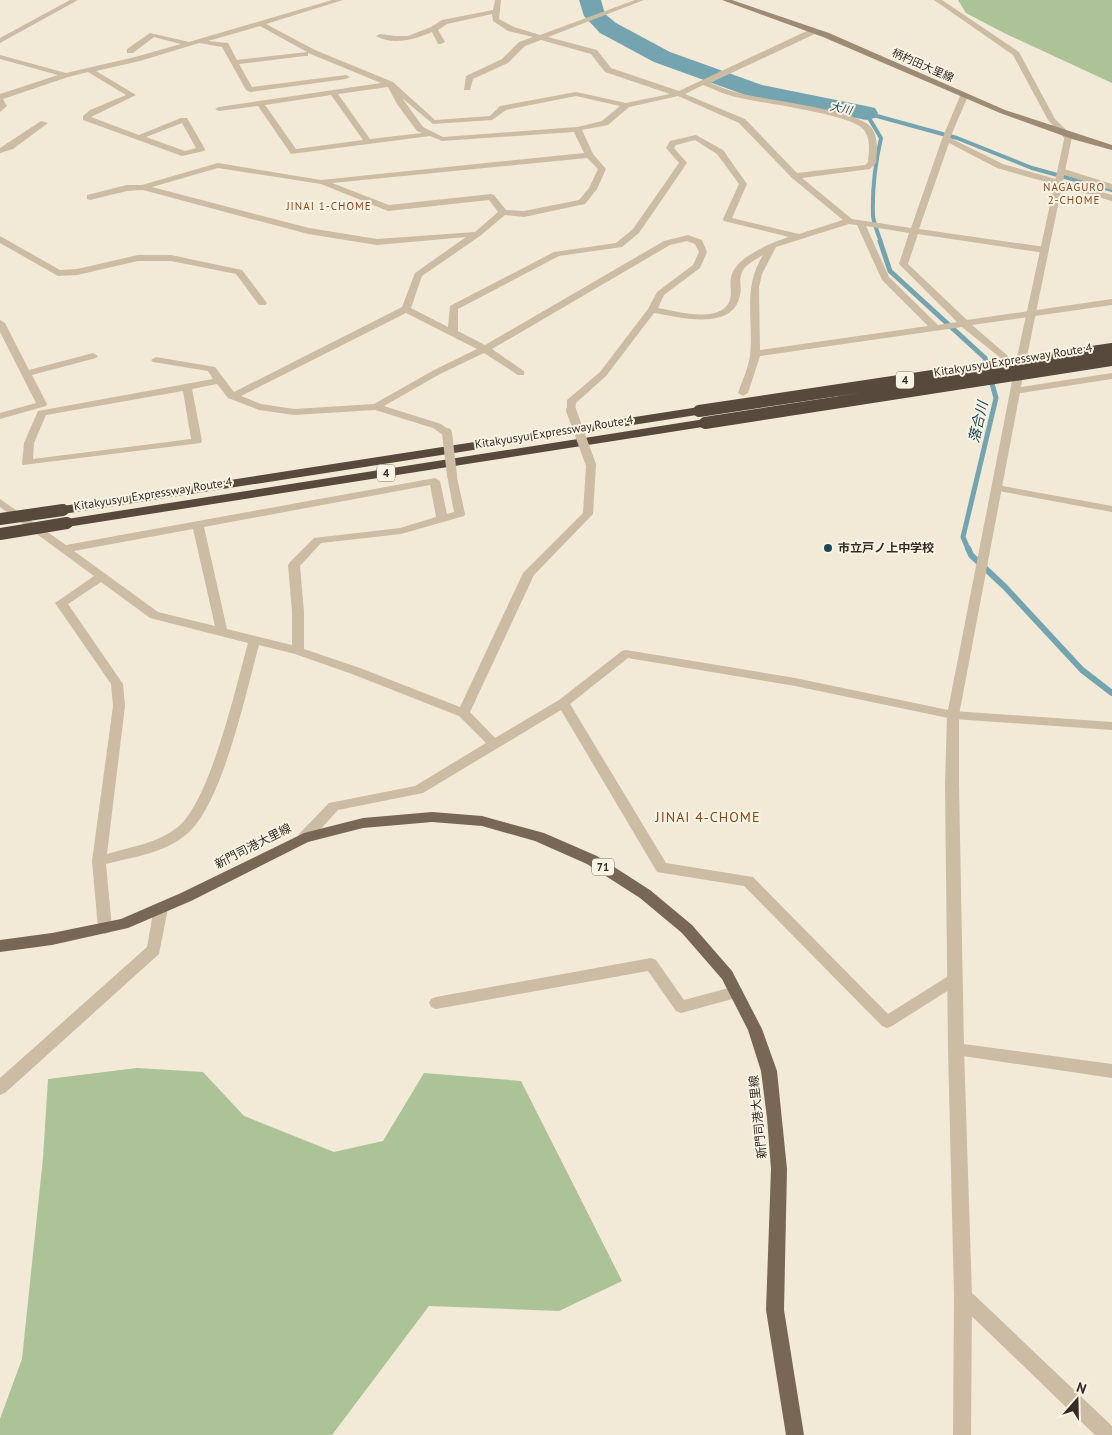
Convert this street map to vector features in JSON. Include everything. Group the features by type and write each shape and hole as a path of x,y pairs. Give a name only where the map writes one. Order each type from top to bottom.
{"highway":[{"name":"Kitakyusyu Expressway Route 4","path":"0,520 698,411 1112,349"},
{"name":"Kitakyusyu Expressway Route 4","path":"0,534 1112,360"}],"main road":[{"name":"柄杓田大里線","path":"725,0 814,31 964,96 1068,137 1112,148"},
{"name":"新門司港大里線","path":"0,946 123,924 161,908 304,838 363,823 432,817 482,821 540,837 592,860 646,894 686,929 727,975 755,1028 769,1071 775,1118 779,1169 775,1310 795,1435"}],"street":[{"path":"0,41 75,0"},
{"path":"0,110 3,106 0,99 66,75 193,43 340,0"},
{"path":"498,0 495,20 511,28 594,52 608,70 678,94 742,121 795,176 849,221"},
{"path":"467,88 469,78 506,61 522,44 640,0"},
{"path":"937,0 1016,54 1052,120 1068,137 1015,391 954,715 952,784 954,979 963,1296 962,1435"},
{"path":"380,36 391,40 409,39 434,29 445,22 496,12"},
{"path":"260,23 312,52 390,84 433,122 492,118 503,108 576,94 626,105 678,94 814,31"},
{"path":"434,29 441,42"},
{"path":"130,51 153,35 193,43 226,45 250,90 346,77"},
{"path":"234,62 305,54"},
{"path":"0,57 66,75"},
{"path":"88,69 132,95 94,112 86,118 140,138 184,154 201,149 184,120 140,138"},
{"path":"704,83 736,95 846,117 866,128 874,146 872,163 867,167 795,176"},
{"path":"219,109 390,84"},
{"path":"390,84 401,104 420,128 442,139 577,129 605,123 626,105"},
{"path":"333,92 368,142"},
{"path":"964,96 946,140 903,264 965,324 1019,371"},
{"path":"260,103 294,152 431,134"},
{"path":"0,151 10,148 44,123"},
{"path":"232,396 276,378 359,331 406,309 418,275 477,234 503,212 524,214 582,202 593,189 602,169 589,155 577,129"},
{"path":"453,333 453,308 557,254 619,245 636,232 683,163 670,148 673,143 696,136 720,152 743,184 727,219 797,236"},
{"path":"946,140 1000,166 1112,187"},
{"path":"321,182 589,155"},
{"path":"90,197 127,188 143,187 218,165 321,182 388,208 491,197 503,212"},
{"path":"1059,177 1112,198"},
{"path":"143,187 308,231 377,242 477,234"},
{"path":"652,310 701,318 722,314 732,306 736,295 736,274 744,263 775,244 849,221 1045,250"},
{"path":"860,222 885,278 936,328"},
{"path":"376,407 436,372 485,349 666,243 688,238 699,242 703,252 697,266 660,294 652,310 603,374 571,402 571,410 591,465 588,514 529,573 462,713"},
{"path":"0,239 58,272 77,272 138,258 171,258 239,272 262,303"},
{"path":"743,393 756,354 754,283 764,259 775,244"},
{"path":"756,354 1112,302"},
{"path":"406,309 485,349 521,373"},
{"path":"0,323 42,404 0,416"},
{"path":"27,373 93,356"},
{"path":"156,360 212,369 219,381 232,396 259,406 294,412 376,407 437,426 447,433 452,475 460,514 401,531 318,540 294,565 298,612 298,651"},
{"path":"1015,391 1112,376"},
{"path":"186,386 197,441 27,463 29,443 42,413 186,386 219,381"},
{"path":"64,549 435,481 442,519"},
{"path":"997,488 1112,508"},
{"path":"0,503 154,615 298,651 356,671 462,713 493,743"},
{"path":"198,525 222,632"},
{"path":"102,576 61,603 117,684 119,706 99,861 105,928"},
{"path":"99,861 163,843 185,828 196,815 211,784 255,640"},
{"path":"304,838 334,806 418,790 493,743 563,703 626,654 795,682 954,715 1112,726"},
{"path":"563,703 662,868 748,881 887,1022 954,979"},
{"path":"0,1088 154,950 161,908"},
{"path":"436,1003 651,964 682,1007 736,992"},
{"path":"956,1049 1112,1071"},
{"path":"963,1296 1108,1435"}],"green space":[{"path":"958,0 1112,0 1112,83 1006,34 966,13"},
{"path":"137,1068 203,1072 244,1116 334,1152 383,1141 424,1073 521,1081 622,1281 559,1311 429,1306 332,1435 0,1435 0,1419 22,1359 43,1158 48,1079"}],"waterway":[{"name":"大川","path":"590,0 595,16 608,28 662,57 756,91 866,113"},
{"name":"大川","path":"881,242 876,229 873,206 874,177 881,138 866,113 957,138 1032,168 1112,190"},
{"name":"落合川","path":"880,241 890,271 985,358 996,398 963,537 968,549"},
{"name":"落合川","path":"968,548 971,555 1005,587 1082,670 1112,693"}],"place":[{"name":"市立戸ノ上中学校","path":"828,548"}],"district":[{"name":"NAGAGURO 2-CHOME","path":"1074,193"},
{"name":"JINAI 1-CHOME","path":"329,206"},
{"name":"JINAI 4-CHOME","path":"708,817"}]}
